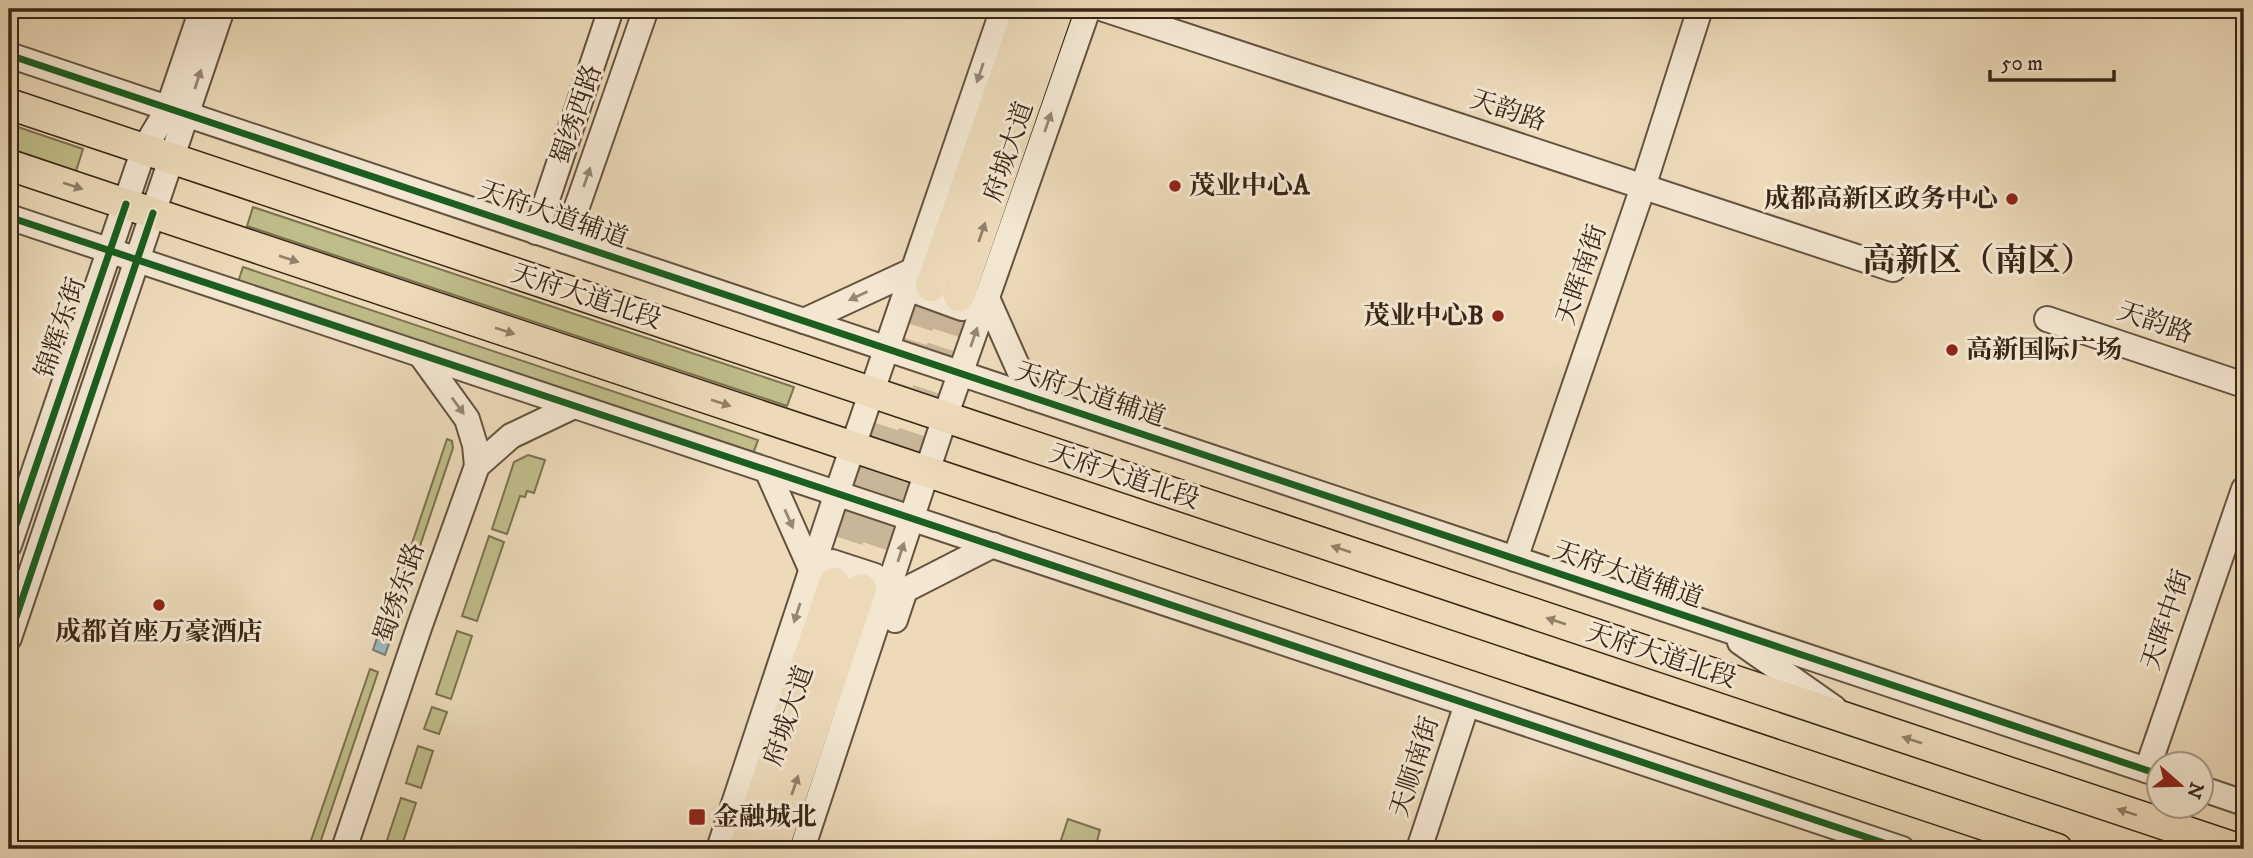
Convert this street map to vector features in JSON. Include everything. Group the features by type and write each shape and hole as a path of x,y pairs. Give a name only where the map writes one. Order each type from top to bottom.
{"main road":[{"name":"府城大道","path":"922,278 1029,9"},
{"name":"府城大道","path":"973,297 1058,9"},
{"name":"天府大道北段","path":"9,104 2238,849"},
{"path":"9,165 2057,849"},
{"name":"府城大道","path":"744,849 848,586"},
{"name":"府城大道","path":"773,849 848,586"}],"street":[{"path":"139,209 172,159 177,112 202,9"},
{"path":"139,209 144,149 177,112 222,9"},
{"name":"蜀绣西路","path":"536,232 611,9"},
{"name":"蜀绣西路","path":"565,241 646,9"},
{"path":"973,297 962,308 918,292 1003,9"},
{"path":"719,849 848,586 912,518 961,374 973,297 1088,9"},
{"name":"天韵路","path":"1104,9 1893,269"},
{"name":"天晖南街","path":"1516,559 1643,187 1700,9"},
{"name":"天府大道辅道","path":"9,55 2144,769"},
{"name":"锦辉东街","path":"9,545 110,250 139,209"},
{"name":"锦辉东街","path":"9,638 137,259 139,209"},
{"path":"9,216 1902,849"},
{"path":"804,321 922,278"},
{"path":"802,849 848,586 837,493 886,349 922,278"},
{"path":"973,297 1031,397"},
{"name":"天韵路","path":"2048,318 2244,385"},
{"path":"420,354 467,419 475,444 477,466"},
{"name":"蜀绣东路","path":"344,849 477,466 511,436 574,405"},
{"path":"767,470 848,586"},
{"name":"天晖中街","path":"2159,750 2244,489"},
{"path":"817,849 905,590 993,545"},
{"path":"1719,627 1852,720"},
{"name":"天顺南街","path":"1419,849 1467,704"},
{"path":"2214,793 2244,803"}],"shaded area":[{"path":"9,124 83,149 76,171 9,148"},
{"path":"253,207 794,387 787,406 247,226"},
{"path":"243,267 758,440 750,462 236,288"},
{"path":"447,439 452,441 453,448 400,605 392,603"},
{"path":"528,455 545,460 534,493 527,491 525,497 520,496 507,534 492,529 514,462"},
{"path":"489,536 504,542 477,621 462,616"},
{"path":"457,631 472,636 451,699 436,694"},
{"path":"370,669 378,672 318,849 308,849"},
{"path":"432,707 447,712 439,734 424,729"},
{"path":"418,746 433,751 421,788 406,783"},
{"path":"401,798 416,803 402,845 387,840"},
{"path":"1068,819 1100,830 1096,845 1104,849 1058,849"}],"water":[{"path":"382,623 395,627 385,655 373,650"}],"tunnel":[{"path":"834,583 931,286"},
{"path":"861,589 959,296"}],"cycle path":[{"path":"9,55 2144,769"},
{"path":"9,545 126,204"},
{"path":"9,638 153,213"},
{"path":"9,217 1902,849"}],"place":[{"name":"茂业中心A","path":"1175,186"},
{"name":"成都高新区政务中心","path":"2012,199"},
{"name":"茂业中心B","path":"1498,316"},
{"name":"高新国际广场","path":"1952,350"},
{"name":"成都首座万豪酒店","path":"159,605"},
{"name":"金融城北","path":"697,817"}],"district":[{"name":"高新区（南区）","path":"1978,261"}]}
